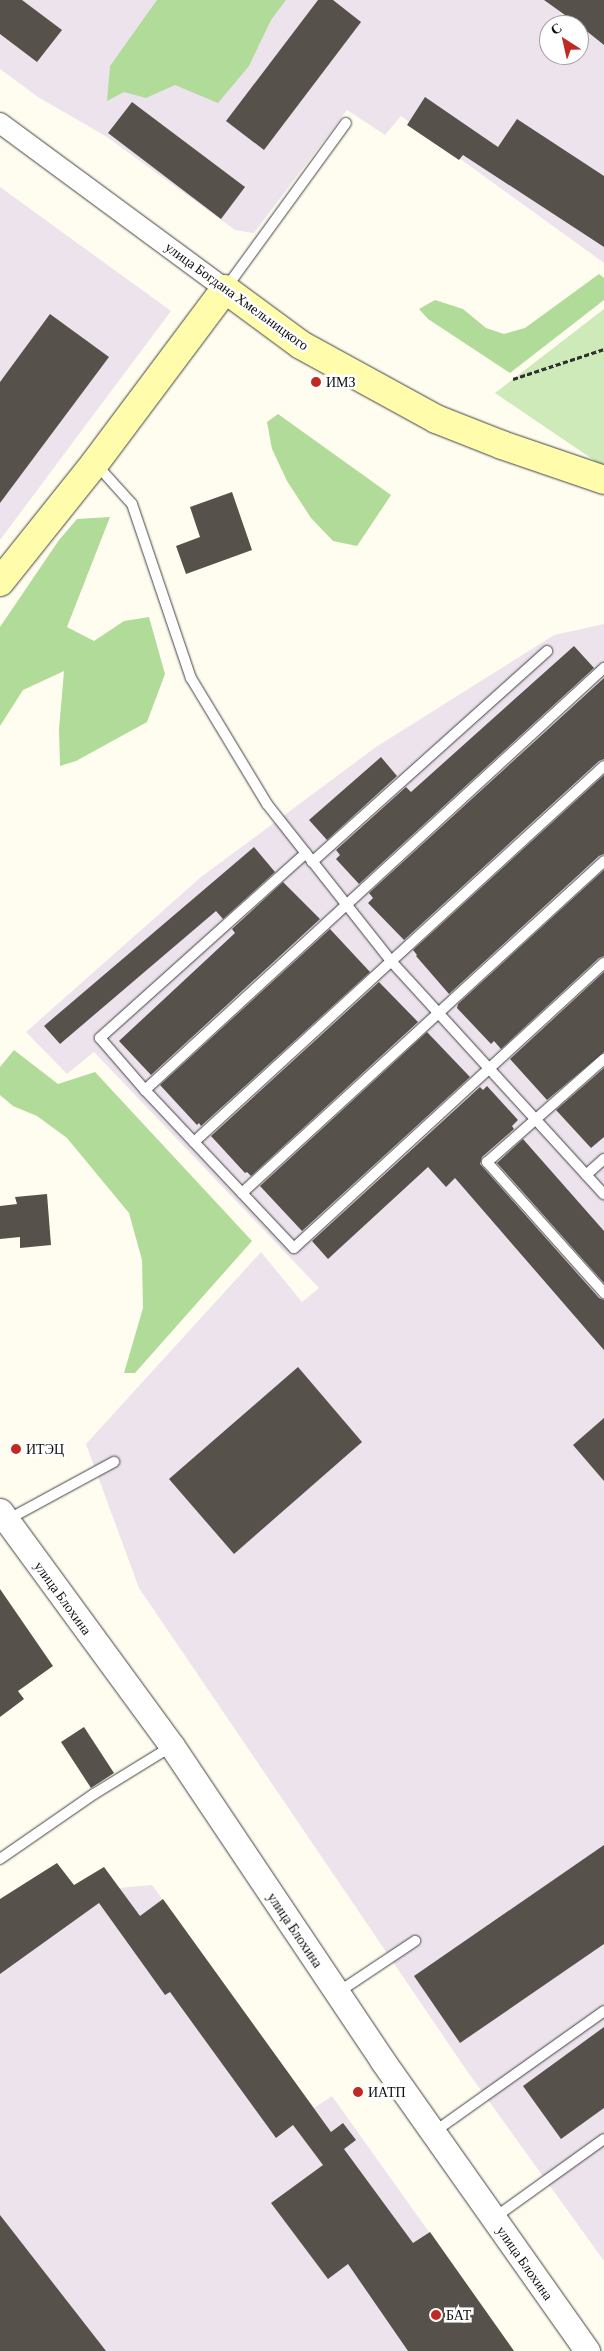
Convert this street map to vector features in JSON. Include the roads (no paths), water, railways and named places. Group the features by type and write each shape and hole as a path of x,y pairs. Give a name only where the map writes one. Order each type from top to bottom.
{"main road":[{"path":"0,582 225,289"},
{"name":"улица Богдана Хмельницкого","path":"225,289 301,345 436,419 502,445 604,480"}],"street":[{"name":"улица Богдана Хмельницкого","path":"0,123 225,289"},
{"name":"улица Блохина","path":"3,1516 172,1746 337,1993 587,2351"}],"lane":[{"path":"225,289 346,123"},
{"path":"94,462 132,504 191,678 267,804 391,961 604,1194"},
{"path":"547,651 100,1038 145,1090 294,1248 604,962"},
{"path":"145,1090 604,668"},
{"path":"194,1142 604,766"},
{"path":"242,1193 604,861"},
{"path":"604,1059 487,1162 604,1293"},
{"path":"586,1175 604,1159"},
{"path":"3,1516 114,1462"},
{"path":"0,1859 94,1794 172,1746"},
{"path":"337,1993 415,1941"},
{"path":"434,2132 604,2012"},
{"path":"494,2218 604,2139"}],"place":[{"name":"ИМЗ","path":"316,382"},
{"name":"ИТЭЦ","path":"16,1449"},
{"name":"ИАТП","path":"358,2092"},
{"name":"БАТ","path":"436,2315"}]}
